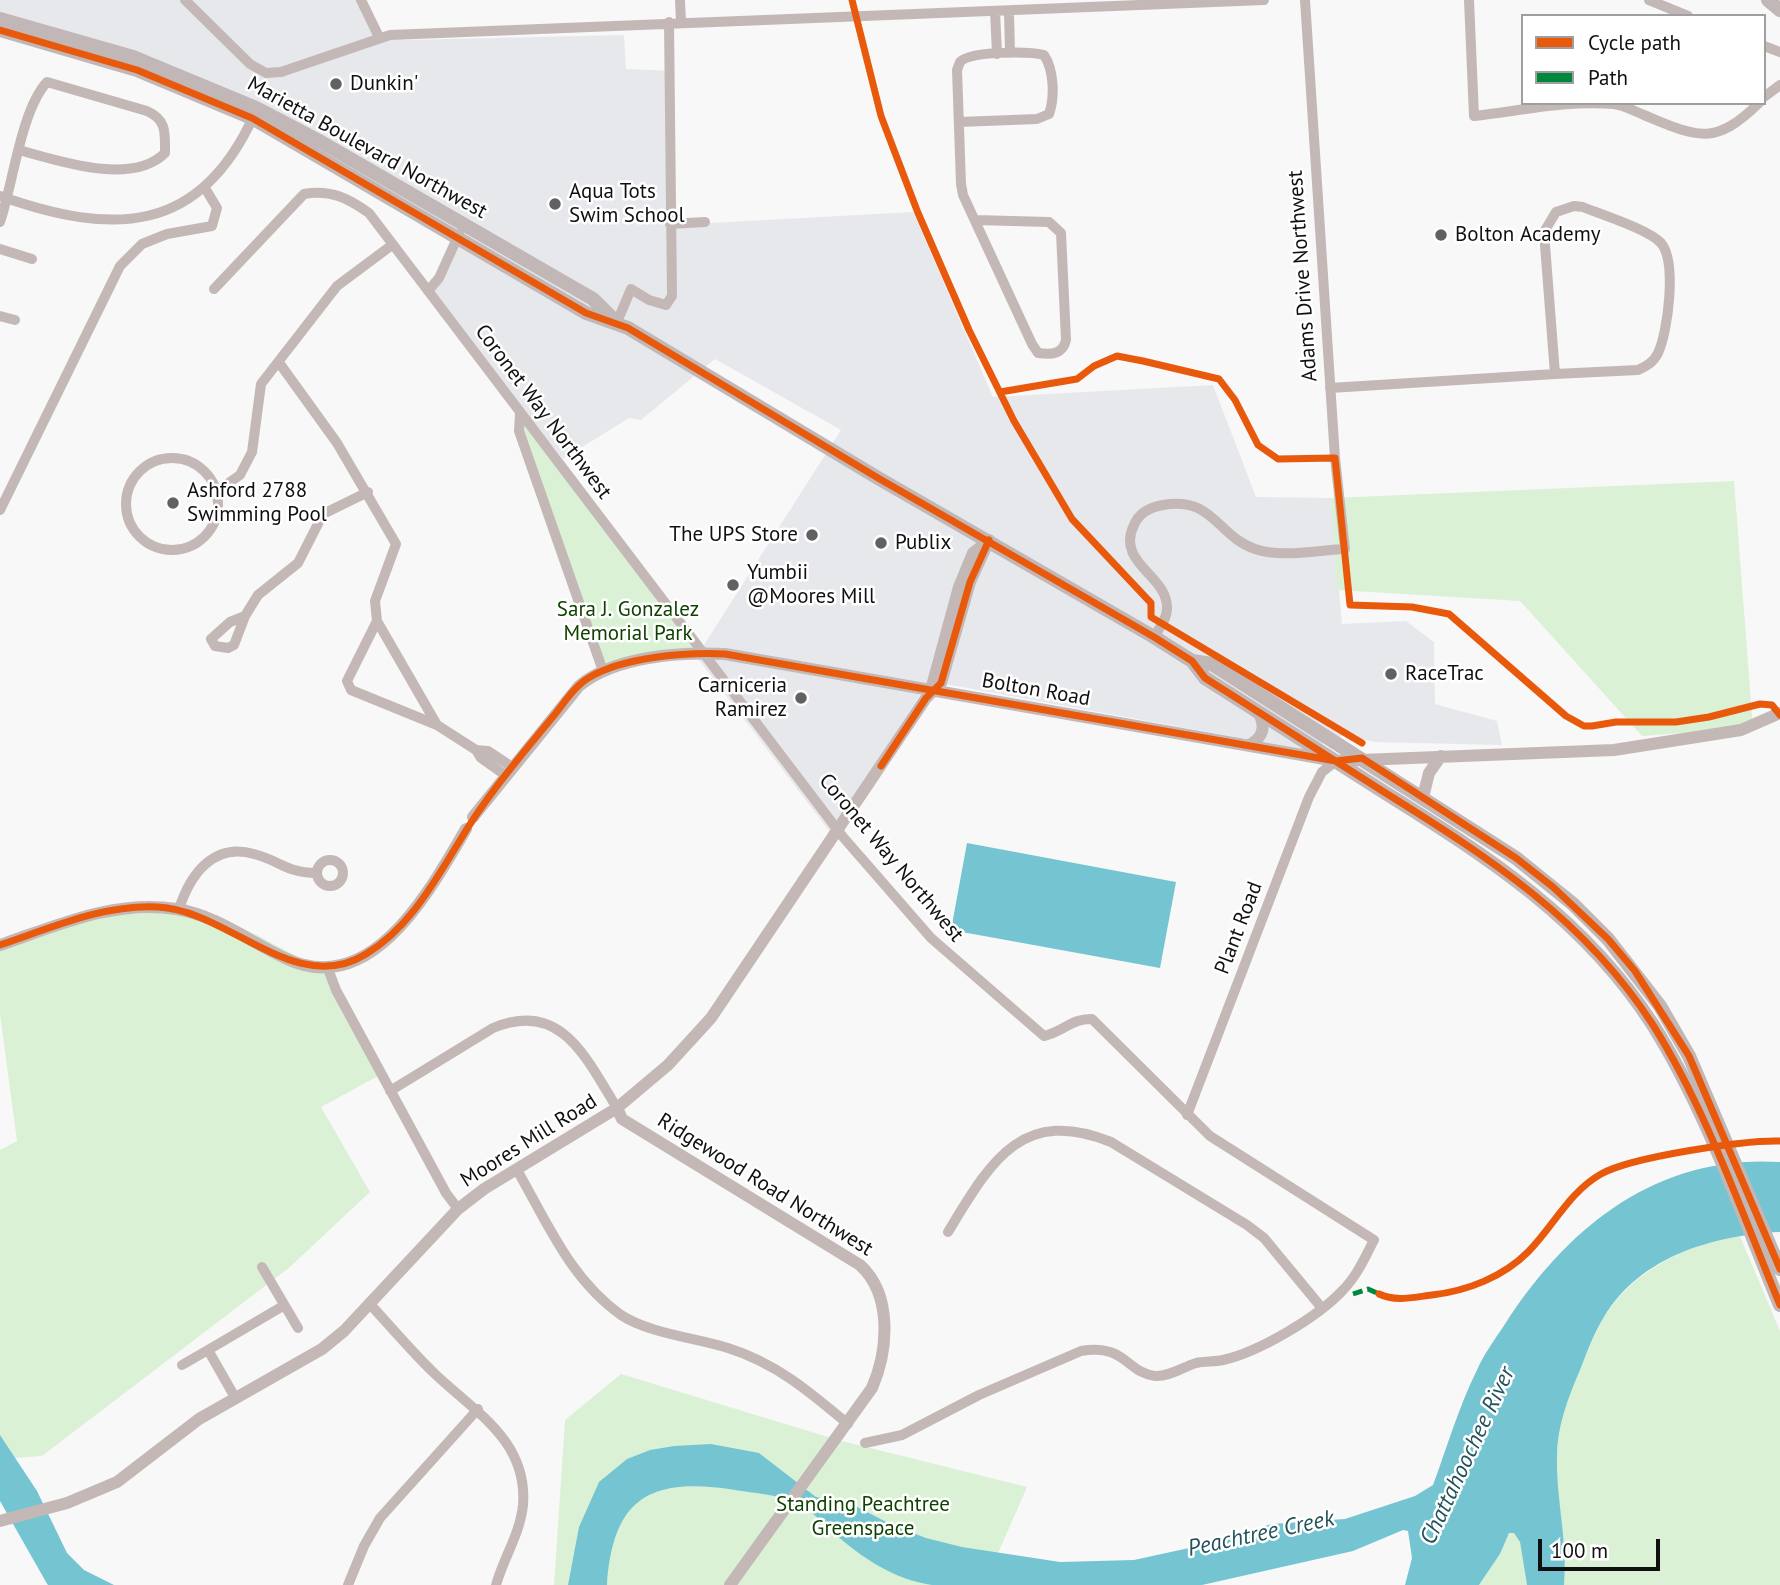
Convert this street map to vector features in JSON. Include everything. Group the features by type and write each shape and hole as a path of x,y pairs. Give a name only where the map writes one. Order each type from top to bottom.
{"main road":[{"path":"1768,0 1780,10"},
{"name":"Marietta Boulevard Northwest","path":"0,19 132,57 254,113"},
{"path":"0,30 137,70 254,113 461,231 586,313 617,323 1192,661 1205,678 1514,877 1581,935 1609,966 1653,1026 1712,1125 1751,1199 1780,1269"},
{"path":"1192,661 1212,664 1516,858 1553,887 1608,939 1660,1006 1689,1056 1734,1194 1780,1305"}],"street":[{"path":"185,0 248,62 260,71 281,72 379,37 681,22 1264,0"},
{"path":"361,0 379,37"},
{"path":"680,0 681,22"},
{"name":"Adams Drive Northwest","path":"1154,638 1167,610 1166,599 1135,559 1130,547 1135,522 1150,508 1174,503 1200,507 1240,540 1267,552 1345,548 1330,388 1305,0"},
{"path":"1469,0 1474,116 1578,105"},
{"path":"1649,0 1683,14"},
{"path":"995,11 996,54"},
{"path":"1009,11 1010,53"},
{"path":"617,323 631,289 660,305 671,301 669,23"},
{"path":"959,122 1037,119 1049,114 1052,104 1050,64 1044,55 1033,52 971,55 960,62 959,122 961,184 975,220 1032,344 1038,353 1058,353 1064,348 1066,340 1061,233 1058,228 1049,222 975,220"},
{"path":"1,218 4,197 32,107 47,82 147,111 159,117 165,127 165,153 158,160 128,170 69,164 19,150"},
{"path":"1604,105 1621,106 1698,134 1717,134 1729,130 1757,105"},
{"path":"4,197 62,213 128,219 168,209 205,188 232,158 254,113"},
{"path":"0,510 120,266 142,244 167,234 212,226 216,208 205,188"},
{"name":"Coronet Way Northwest","path":"214,289 304,194 320,191 353,202 369,213 838,830 931,938 1044,1036 1055,1034 1079,1018 1091,1019 1210,1136 1374,1240 1363,1263 1342,1291 1275,1340 1223,1360 1197,1363 1167,1374 1149,1374 1118,1354 1105,1350 1082,1351 989,1390 902,1435 866,1443"},
{"path":"1330,388 1638,370 1648,365 1659,352 1669,301 1668,256 1660,242 1580,206 1556,212 1544,232 1555,374"},
{"path":"670,224 705,222"},
{"path":"428,291 439,278 461,231"},
{"path":"217,491 240,475 252,452 261,384 280,363 337,286 392,245"},
{"path":"0,249 32,259"},
{"path":"0,316 15,320"},
{"path":"280,363 337,443 396,544 375,601 377,621 437,726"},
{"path":"0,945 91,915 140,906 179,909 213,920 289,960 327,966 362,957 400,929 434,883 470,823 508,771 579,686 603,671 519,431 520,413"},
{"path":"179,458 196,464 209,476 217,491 218,510 212,527 200,541 183,549 164,550 147,543 134,530 127,513 127,496 133,479 145,466 161,459 179,458"},
{"path":"245,616 258,595 298,563 323,514 368,492"},
{"name":"Moores Mill Road","path":"0,1521 55,1506 117,1482 199,1419 322,1349 344,1331 458,1209 617,1108 691,1041 744,971 932,690 959,587 973,553 989,541"},
{"path":"377,621 347,681 351,690 437,726 476,750 481,758 508,771"},
{"name":"Bolton Road","path":"603,671 649,659 703,653 725,654 1336,761 1614,750 1741,730 1780,713"},
{"path":"1249,746 1260,737 1263,726 1259,713"},
{"path":"1423,797 1429,773 1441,756"},
{"name":"Plant Road","path":"1187,1115 1310,797 1322,772 1336,761"},
{"path":"179,909 195,872 209,860 226,853 252,853 289,870 317,873"},
{"path":"327,966 336,990 390,1091 446,1193 458,1209"},
{"name":"Ridgewood Road Northwest","path":"390,1091 494,1028 511,1021 530,1020 552,1026 573,1041 622,1119 869,1273 880,1299 883,1354 872,1388 730,1585"},
{"path":"948,1232 986,1170 1003,1152 1027,1139 1055,1131 1093,1135 1111,1142 1247,1225 1264,1238 1321,1307"},
{"path":"517,1170 576,1271 619,1313 637,1323 766,1362 806,1388 848,1424"},
{"path":"262,1267 298,1328"},
{"path":"369,1303 434,1373 478,1409 502,1436 514,1455 523,1492 514,1543 496,1585"},
{"path":"182,1365 283,1306"},
{"path":"208,1350 236,1399"},
{"path":"348,1585 364,1546 380,1518 478,1409"}],"shaded area":[{"path":"0,0 363,0 383,34 404,40 624,35 626,69 672,71 674,225 913,212 993,397 1213,385 1256,497 1331,498 1342,624 1406,621 1434,642 1435,704 1497,721 1502,745 1374,742 1345,735 1306,750 929,681 830,832 699,660 702,648 841,430 715,359 641,420 629,418 563,459 430,295 463,233 169,84 0,29"}],"green space":[{"name":"Sara J. Gonzalez Memorial Park","path":"518,418 703,653 603,671"},
{"path":"1734,481 1753,728 1642,736 1520,601 1337,590 1331,498"},
{"path":"179,902 257,935 309,963 329,962 331,988 380,1075 321,1107 370,1192 290,1267 42,1456 0,1459 0,1150 17,1141 0,1014 0,941 108,909"},
{"path":"1739,1234 1780,1331 1780,1585 1564,1585 1557,1445 1571,1390 1588,1349 1616,1300 1646,1273 1682,1252"},
{"name":"Standing Peachtree Greenspace","path":"621,1374 838,1440 1027,1487 984,1585 554,1585 565,1420"},
{"path":"1509,1533 1515,1533 1520,1542 1527,1585 1479,1585 1500,1554"}],"water":[{"path":"967,843 1176,882 1160,968 951,930"},
{"path":"1780,1162 1780,1232 1705,1244 1658,1264 1619,1296 1597,1330 1567,1402 1557,1446 1564,1585 1527,1585 1520,1542 1514,1533 1509,1533 1500,1554 1479,1585 1405,1585 1412,1558 1408,1531 1403,1530 1353,1551 1202,1585 932,1585 892,1573 868,1559 794,1502 735,1490 681,1487 660,1491 642,1499 628,1512 618,1531 611,1555 607,1585 568,1585 579,1527 599,1482 627,1459 650,1450 674,1446 711,1444 759,1453 816,1497 848,1502 892,1525 926,1538 962,1547 1060,1562 1134,1560 1189,1548 1272,1524 1345,1519 1415,1496 1433,1485 1464,1398 1490,1347 1530,1289 1557,1256 1620,1203 1656,1184 1694,1170 1736,1163"},
{"path":"0,1435 37,1491 67,1553 84,1570 114,1585 48,1585 0,1501"}],"marked path":[{"path":"1353,1294 1368,1289 1379,1294"}],"cycle path":[{"path":"852,0 881,116 918,213 969,330 1014,421 1072,519 1151,603 1151,617 1362,743"},
{"path":"0,30 137,70 252,118 586,313 628,328 878,478 1154,637 1192,661 1205,678 1497,866 1532,893 1597,953 1653,1025 1707,1127 1780,1305"},
{"path":"1000,392 1077,379 1094,366 1117,356 1219,379 1235,400 1258,445 1278,459 1335,458 1350,605 1412,607 1449,614 1566,716 1584,726 1616,722 1676,722 1760,704 1772,705 1780,715"},
{"path":"881,766 926,698 941,683 970,582 989,540"},
{"path":"0,945 98,913 158,907 184,912 288,959 314,966 340,965 366,954 395,931 419,904 491,794 574,691 584,681 604,670 656,657 725,654 1336,761 1362,758 1516,858 1553,887 1608,939 1635,971 1689,1056 1780,1269"},
{"path":"1379,1294 1412,1298 1445,1293 1496,1276 1528,1252 1580,1190 1601,1174 1616,1168 1688,1151 1741,1143 1780,1141"}],"place":[{"name":"Dunkin'","path":"336,84"},
{"name":"Aqua Tots Swim School","path":"555,204"},
{"name":"Bolton Academy","path":"1441,235"},
{"name":"Ashford 2788 Swimming Pool","path":"173,503"},
{"name":"The UPS Store","path":"812,535"},
{"name":"Publix","path":"881,543"},
{"name":"Yumbii @Moores Mill","path":"733,585"},
{"name":"RaceTrac","path":"1391,674"},
{"name":"Carniceria Ramirez","path":"801,698"}],"water label":[{"name":"Chattahoochee River","path":"1468,1456"},
{"name":"Peachtree Creek","path":"1261,1534"}]}
